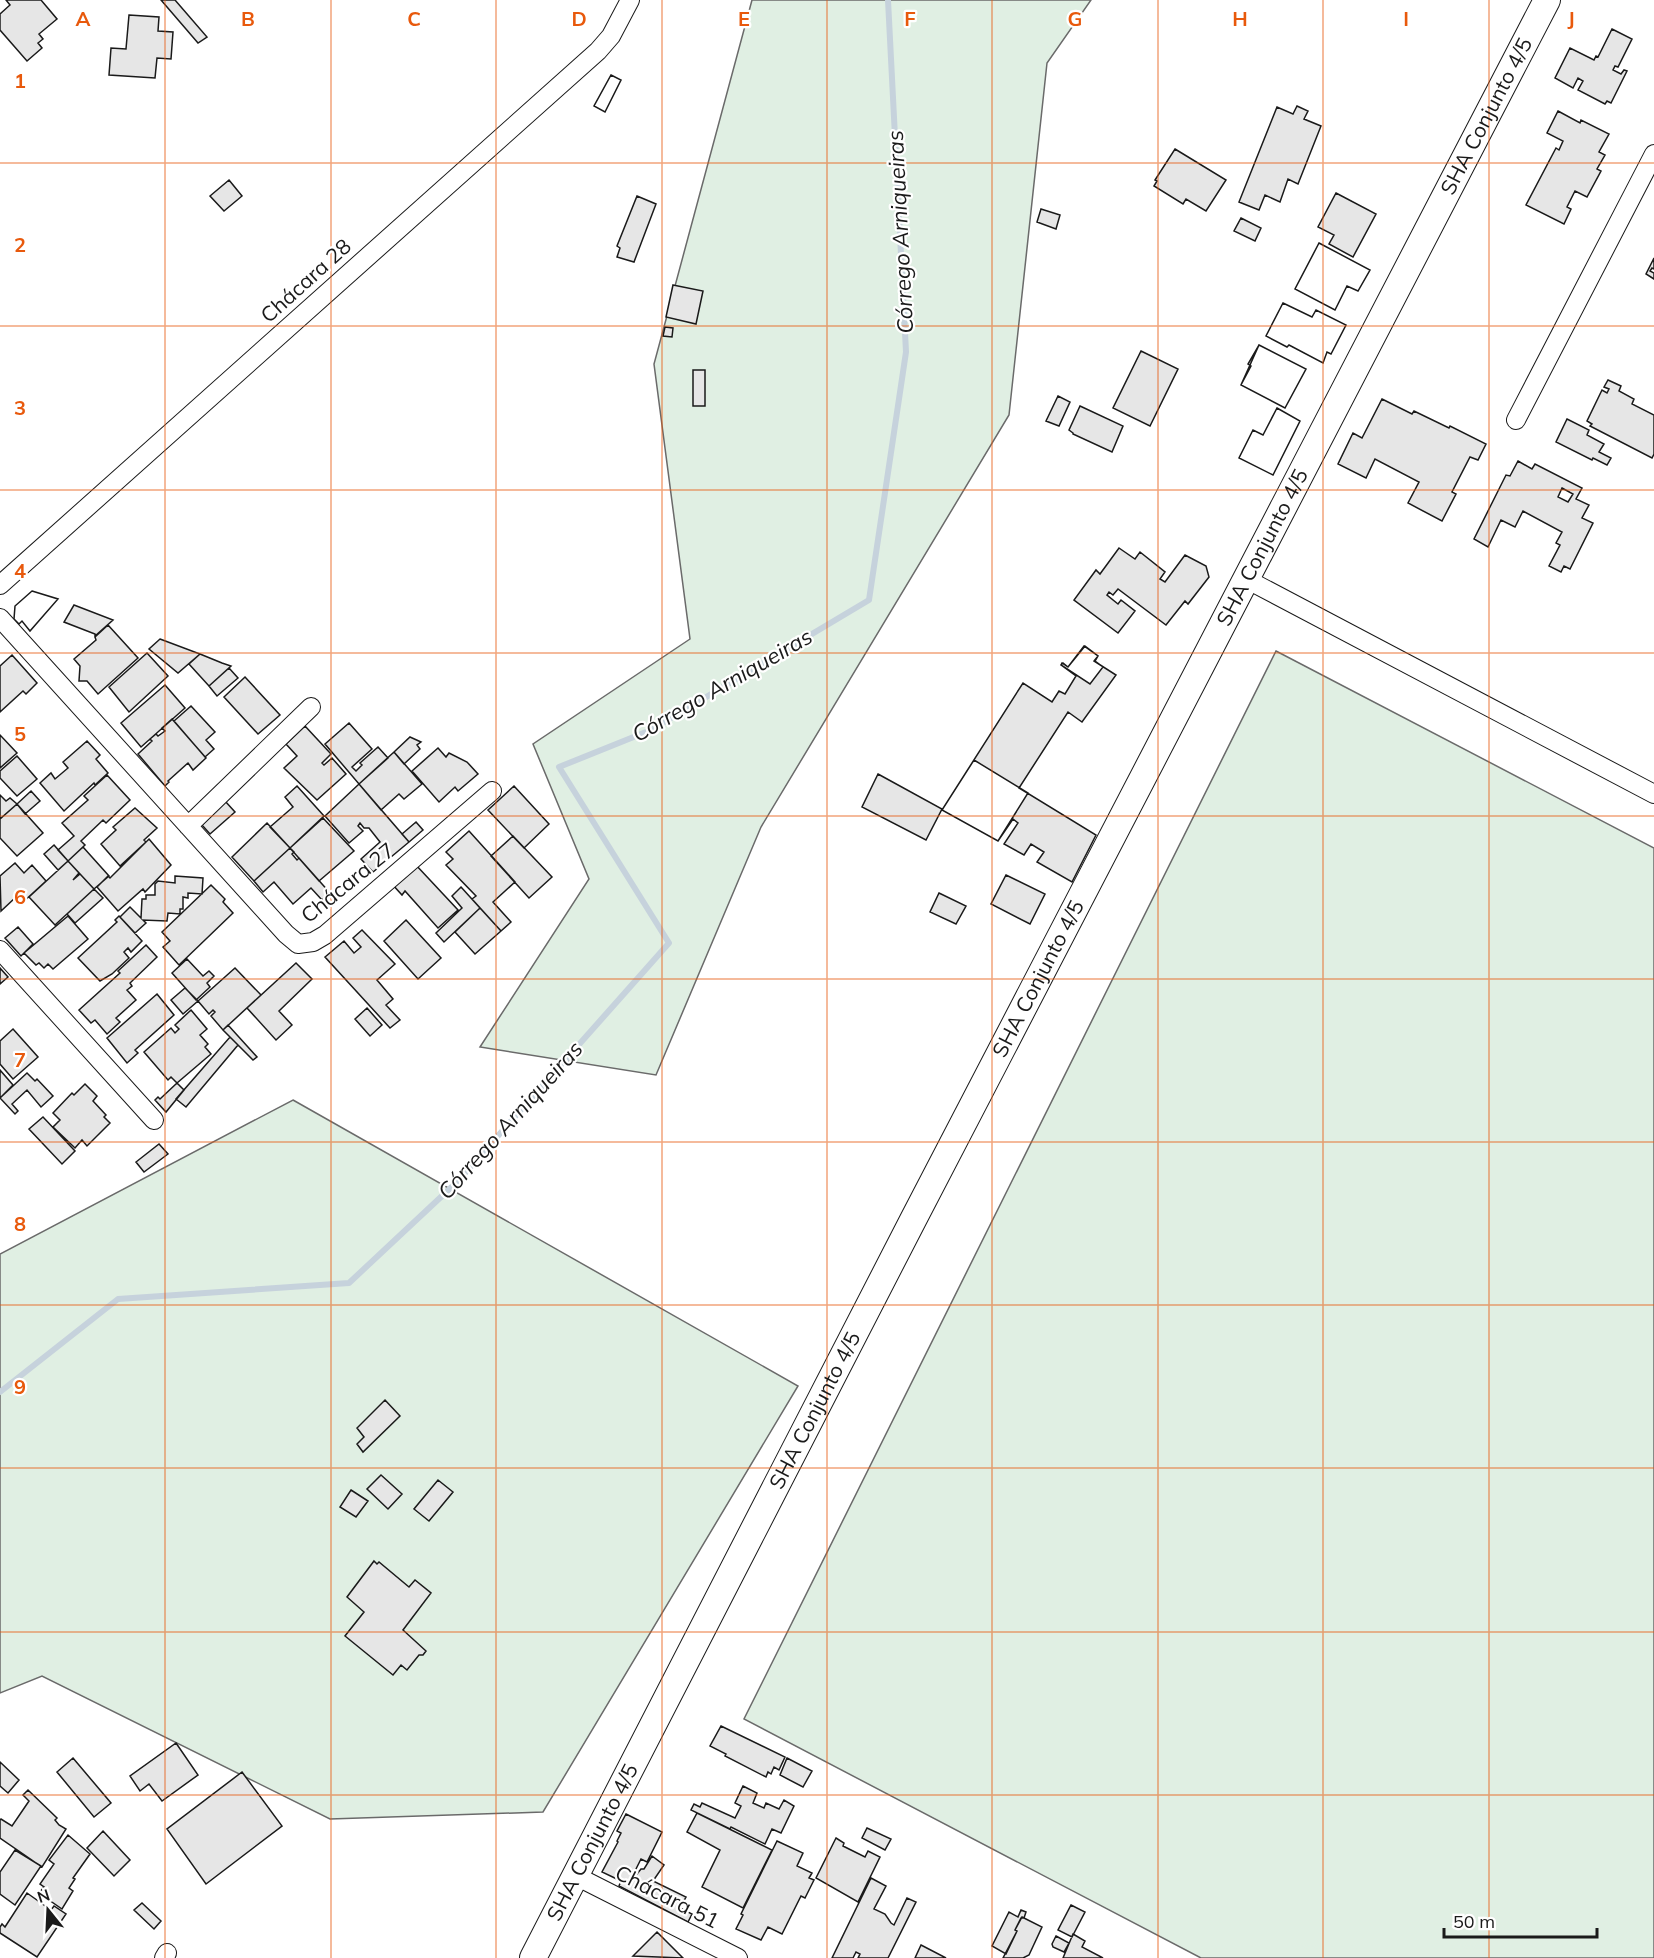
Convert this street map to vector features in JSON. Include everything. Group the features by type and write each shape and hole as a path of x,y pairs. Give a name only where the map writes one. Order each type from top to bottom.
{"street":[{"name":"Chácara 28","path":"0,585 598,51 611,36 630,0"},
{"name":"SHA Conjunto 4/5","path":"533,1958 1547,0"},
{"path":"1516,420 1654,154"},
{"path":"1246,579 1654,794"},
{"name":"Chácara 27","path":"0,618 286,934 298,944 313,942 325,935 492,791"},
{"path":"188,826 311,707"},
{"path":"0,950 154,1120"},
{"name":"Chácara 51","path":"576,1876 738,1958"}],"green space":[{"path":"752,0 1091,0 1047,63 1009,415 761,827 656,1075 480,1047 589,879 533,744 690,639 654,364"},
{"path":"1276,651 1654,848 1654,1958 1201,1958 744,1719"},
{"path":"293,1100 798,1386 543,1812 330,1819 42,1676 0,1693 0,1254"}],"building":[{"path":"6,0 41,0 57,19 39,34 43,39 38,43 42,48 27,61 0,30 0,14 10,5"},
{"path":"161,0 175,0 207,37 198,43"},
{"path":"129,15 159,17 158,31 173,32 171,59 157,58 155,78 109,75 111,48 126,49"},
{"path":"1612,29 1632,39 1618,67 1615,66 1613,70 1621,74 1624,70 1627,71 1611,103 1607,101 1605,104 1578,90 1583,81 1578,78 1573,88 1555,78 1570,48 1594,60 1596,56 1598,57"},
{"path":"611,75 621,80 605,112 594,106"},
{"path":"611,75 621,80 605,112 594,106"},
{"path":"1297,106 1308,111 1304,119 1321,126 1298,184 1288,179 1280,202 1265,195 1259,210 1239,202 1277,107 1293,114"},
{"path":"1558,111 1580,123 1581,120 1609,134 1599,152 1605,155 1597,169 1601,171 1587,197 1575,191 1567,207 1571,209 1564,224 1526,205 1556,148 1559,150 1563,141 1547,133"},
{"path":"1175,149 1226,180 1206,211 1186,199 1183,204 1154,186 1157,181 1155,180"},
{"path":"229,180 242,196 224,211 210,196"},
{"path":"1336,193 1376,214 1353,257 1329,244 1334,235 1318,227"},
{"path":"637,196 656,204 634,262 617,257 620,248 617,246"},
{"path":"1041,209 1060,215 1056,229 1037,222"},
{"path":"1241,218 1261,228 1255,241 1234,231"},
{"path":"1319,243 1370,270 1358,291 1347,286 1335,310 1295,289"},
{"path":"1319,243 1370,270 1358,291 1347,286 1335,310 1295,289"},
{"path":"1654,258 1654,269 1650,271 1654,273 1654,279 1646,274"},
{"path":"673,285 703,291 696,324 666,317"},
{"path":"1283,303 1312,317 1316,310 1346,325 1331,354 1327,352 1323,363 1266,336"},
{"path":"1283,303 1312,317 1316,310 1346,325 1331,354 1327,352 1323,363 1266,336"},
{"path":"665,327 673,328 672,337 663,336"},
{"path":"1259,345 1306,369 1285,408 1241,385 1251,366 1248,364"},
{"path":"1259,345 1306,369 1285,408 1241,385"},
{"path":"1141,351 1178,369 1150,426 1113,408"},
{"path":"693,370 705,370 705,406 693,406"},
{"path":"1608,380 1621,386 1619,391 1634,399 1632,404 1654,415 1654,454 1652,458 1590,426 1592,424 1587,421 1602,390 1607,393 1609,389 1604,387"},
{"path":"1058,396 1070,402 1059,426 1046,421"},
{"path":"1382,399 1412,414 1414,411 1449,428 1450,426 1486,444 1478,460 1470,457 1452,492 1456,494 1442,521 1408,503 1419,482 1375,459 1366,478 1338,464 1353,433 1362,438"},
{"path":"1080,406 1123,426 1112,452 1069,430"},
{"path":"1277,408 1300,421 1273,475 1239,458 1253,430 1263,435"},
{"path":"1277,408 1300,421 1273,475 1239,458 1253,430 1263,435"},
{"path":"1567,419 1589,430 1587,435 1604,444 1599,452 1611,458 1607,465 1556,442"},
{"path":"1518,461 1532,469 1535,464 1582,488 1576,499 1589,505 1582,518 1593,523 1570,569 1564,566 1561,572 1549,566 1560,545 1556,543 1562,532 1523,511 1515,527 1501,520 1488,547 1474,539 1506,475 1510,476","holes":["1562,488 1573,494 1568,502 1558,497"]},
{"path":"1119,548 1135,559 1140,552 1165,572 1160,579 1165,582 1185,555 1206,566 1209,577 1188,604 1185,601 1166,625 1118,589 1113,595 1109,592 1107,595 1118,604 1121,600 1135,611 1118,633 1074,600 1096,570 1100,574"},
{"path":"32,591 58,599 30,631 22,621 19,624 14,619 15,606"},
{"path":"32,591 58,599 30,631 22,621 19,624 14,619 15,606"},
{"path":"74,605 113,620 95,636 95,634 64,622"},
{"path":"108,625 138,658 98,694 87,681 79,681 80,666 74,659 96,640 95,637"},
{"path":"160,639 200,654 178,673 149,649"},
{"path":"1084,646 1098,656 1095,661 1103,667 1090,684 1061,665 1062,663 1068,667"},
{"path":"1085,646 1098,656 1094,661 1116,675 1082,722 1068,712 1019,788 1096,835 1072,882 1037,862 1044,852 1031,844 1024,855 1004,844 1018,823 1013,819 998,841 942,810 1023,683 1052,702 1059,691 1065,694 1076,676 1061,665 1063,663 1068,667"},
{"path":"147,653 168,676 129,712 109,687"},
{"path":"200,654 231,666 209,686 189,664"},
{"path":"12,655 37,683 26,694 23,691 0,712 0,666"},
{"path":"229,668 238,678 217,696 209,686"},
{"path":"245,677 280,715 258,734 224,697"},
{"path":"165,685 185,708 141,747 121,723"},
{"path":"191,706 215,732 206,740 214,749 205,757 174,721"},
{"path":"172,719 206,758 193,770 188,763 165,786 138,754 152,741 150,739 165,731 162,728"},
{"path":"349,723 372,749 352,767 356,771 362,765 360,763 378,747 388,758 359,784 325,744"},
{"path":"305,726 331,754 322,763 324,765 332,758 346,774 317,800 284,768 297,756 286,744"},
{"path":"0,735 17,753 0,768"},
{"path":"410,737 421,742 417,745 420,749 404,764 394,752"},
{"path":"87,741 100,755 96,759 108,773 64,811 40,783 51,773 55,779 68,768 63,762"},
{"path":"438,748 446,757 449,753 467,762 478,774 458,791 455,787 439,802 412,771"},
{"path":"394,752 422,784 404,799 399,794 381,810 359,784"},
{"path":"17,756 37,779 17,796 0,778 0,771"},
{"path":"974,760 1028,793 998,841 942,810"},
{"path":"878,774 942,809 926,840 862,807"},
{"path":"107,775 130,800 106,823 103,820 81,841 85,845 68,861 58,850 74,836 62,823 88,800 84,796"},
{"path":"359,784 409,842 373,872 361,859 380,842 369,828 364,828 360,823 358,826 363,831 349,843 325,816"},
{"path":"297,786 324,816 290,848 270,827 293,807 285,797"},
{"path":"514,786 549,824 524,848 488,810"},
{"path":"31,791 40,801 25,814 17,804"},
{"path":"0,795 6,801 10,798 17,804 0,819"},
{"path":"225,801 235,812 210,834 202,825"},
{"path":"17,804 43,833 17,856 0,838 0,819"},
{"path":"135,808 157,828 144,840 146,842 120,866 101,844 116,830 113,827"},
{"path":"323,818 354,851 319,881 290,848"},
{"path":"416,822 423,830 409,842 402,834"},
{"path":"267,823 290,848 254,881 232,857"},
{"path":"469,831 515,882 493,902 511,922 501,931 472,899 476,896 446,865 453,859 446,852"},
{"path":"513,836 552,877 529,898 491,856"},
{"path":"149,839 171,865 145,892 143,889 118,911 97,887 108,876 110,878"},
{"path":"54,845 68,861 58,870 44,854"},
{"path":"83,847 109,876 94,889 68,861"},
{"path":"290,848 297,860 299,858 330,893 322,900 311,888 293,904 274,882 263,892 254,881"},
{"path":"68,861 79,873 73,880 80,874 94,889 55,925 29,897"},
{"path":"15,863 24,873 32,865 46,881 22,903 16,897 1,911 0,876"},
{"path":"415,864 458,910 438,928 405,891 402,895 392,884"},
{"path":"1006,875 1045,894 1030,924 991,904"},
{"path":"175,876 203,878 202,894 188,893 188,898 183,897 183,909 180,909 180,914 168,913 167,921 143,920 146,923 135,933 120,917 130,907 141,918 142,899 146,899 146,895 155,895 155,884 158,881 175,883"},
{"path":"211,885 225,899 223,902 233,913 179,965 163,947 170,941 162,932"},
{"path":"461,887 480,908 444,942 436,933 462,908 452,896"},
{"path":"94,889 103,898 75,923 67,914"},
{"path":"939,893 966,906 956,924 930,912"},
{"path":"480,908 501,931 475,954 455,932"},
{"path":"68,916 88,939 53,969 48,964 44,968 39,963 36,965 24,953"},
{"path":"119,916 142,941 131,952 128,948 124,952 129,958 112,974 100,981 78,958 117,922 115,920"},
{"path":"406,920 441,958 418,979 384,941"},
{"path":"18,927 33,944 21,956 5,938"},
{"path":"362,930 395,964 377,980 393,999 386,1005 400,1020 390,1028 325,957 344,941 354,953 361,947 353,938"},
{"path":"146,945 157,957 130,983 132,986 127,990 136,1000 116,1018 120,1022 107,1034 95,1020 91,1023 79,1010 120,973 118,971"},
{"path":"187,959 203,976 209,971 214,976 207,983 210,987 196,1000 172,973"},
{"path":"296,963 312,979 279,1011 292,1025 276,1040 247,1008"},
{"path":"0,968 8,977 0,984"},
{"path":"235,968 261,995 223,1030 211,1016 215,1012 213,1010 209,1014 198,1001"},
{"path":"185,988 198,1001 183,1014 171,1000"},
{"path":"157,994 174,1015 135,1050 138,1053 127,1063 107,1038"},
{"path":"367,1008 382,1025 370,1036 355,1019"},
{"path":"191,1010 207,1029 200,1035 208,1044 205,1047 211,1054 177,1083 171,1077 168,1080 144,1052 171,1028 175,1033 179,1029 175,1025"},
{"path":"228,1025 257,1057 253,1060 223,1030"},
{"path":"13,1029 38,1057 13,1079 0,1064 0,1041"},
{"path":"230,1037 238,1045 186,1107 176,1099"},
{"path":"0,1070 13,1085 0,1098"},
{"path":"27,1073 35,1081 37,1079 53,1096 41,1107 27,1090 12,1104 18,1111 15,1114 0,1098"},
{"path":"177,1083 184,1090 166,1112 155,1100 158,1097 160,1099"},
{"path":"85,1084 97,1096 93,1101 110,1123 87,1146 82,1140 75,1148 53,1127 60,1120 53,1113 72,1093 74,1095"},
{"path":"43,1117 75,1151 62,1164 29,1129"},
{"path":"159,1144 168,1154 144,1172 136,1162"},
{"path":"385,1400 400,1416 363,1452 357,1444 364,1437 357,1428"},
{"path":"381,1475 402,1494 388,1509 367,1489"},
{"path":"438,1480 453,1492 429,1521 414,1509"},
{"path":"351,1490 368,1501 356,1517 340,1507"},
{"path":"374,1561 377,1564 379,1562 409,1587 415,1580 431,1593 403,1630 426,1651 423,1655 419,1655 407,1670 401,1665 393,1675 345,1636 364,1612 347,1597"},
{"path":"721,1726 785,1757 779,1770 774,1767 771,1774 768,1772 766,1777 710,1746"},
{"path":"176,1743 198,1775 162,1801 149,1784 140,1791 130,1776"},
{"path":"73,1758 111,1803 94,1817 57,1772"},
{"path":"787,1758 812,1771 803,1787 780,1775"},
{"path":"0,1762 19,1780 8,1793 0,1786"},
{"path":"242,1772 282,1826 206,1884 167,1829"},
{"path":"743,1786 757,1793 753,1803 764,1808 766,1803 779,1809 784,1800 794,1806 781,1833 772,1829 765,1844 691,1810 694,1804 700,1807 702,1803 735,1818 741,1806 735,1803"},
{"path":"28,1790 57,1818 55,1820 59,1825 66,1829 42,1867 0,1838 0,1820 12,1826 29,1801 23,1795"},
{"path":"697,1813 772,1850 743,1908 702,1887 720,1850 687,1832"},
{"path":"626,1814 662,1832 647,1862 641,1859 628,1885 641,1869 644,1869 652,1856 664,1865 653,1881 686,1897 680,1908 692,1914 688,1922 619,1886 621,1881 602,1872 618,1842 621,1833 617,1831"},
{"path":"867,1828 891,1839 885,1850 862,1838"},
{"path":"103,1831 130,1860 114,1876 87,1848"},
{"path":"68,1835 90,1854 73,1878 75,1879 69,1888 73,1891 62,1909 39,1893 44,1887 40,1884 54,1864 49,1860"},
{"path":"836,1838 844,1843 843,1846 865,1857 868,1851 880,1857 858,1902 816,1878"},
{"path":"777,1841 803,1853 797,1866 812,1873 809,1878 814,1880 805,1898 801,1896 782,1934 768,1927 761,1940 736,1929 743,1915 741,1914"},
{"path":"15,1850 41,1866 15,1905 0,1894 0,1872"},
{"path":"871,1878 886,1886 874,1909 885,1914 894,1925 907,1898 916,1902 888,1958 858,1958 860,1954 856,1952 853,1958 832,1958"},
{"path":"27,1893 51,1910 54,1906 66,1914 37,1957 0,1933 2,1924 5,1927"},
{"path":"142,1903 161,1921 154,1929 134,1910"},
{"path":"1071,1905 1085,1912 1072,1937 1058,1930"},
{"path":"1021,1910 1026,1912 1024,1918 1021,1918 1015,1930 1017,1931 1006,1954 992,1946 1009,1912 1018,1917"},
{"path":"1022,1917 1042,1927 1029,1955 1023,1958 1003,1958 1017,1931 1015,1930"},
{"path":"657,1932 683,1958 633,1956"},
{"path":"1073,1934 1085,1941 1082,1947 1103,1958 1063,1958"},
{"path":"1056,1936 1069,1943 1064,1952 1053,1947"},
{"path":"921,1945 946,1958 915,1958"}],"waterway":[{"name":"Córrego Arniqueiras","path":"0,1392 118,1299 349,1283 458,1181 669,943 559,767 651,730 869,600 906,352 888,0"}]}
